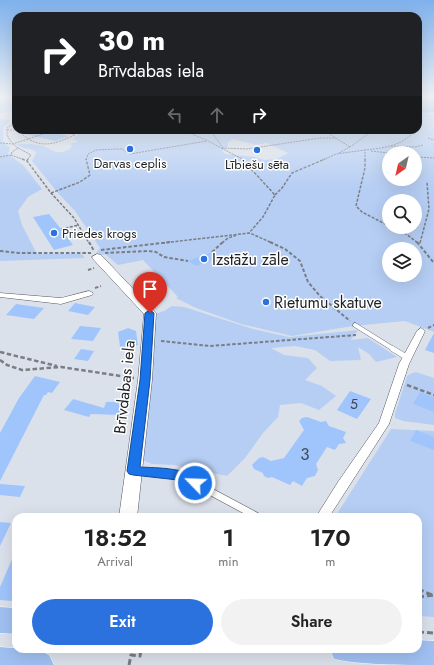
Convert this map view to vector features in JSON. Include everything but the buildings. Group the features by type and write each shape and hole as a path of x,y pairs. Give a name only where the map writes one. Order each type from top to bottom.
{"highway":[{"path":"0,620 12,621"},
{"path":"395,653 434,656"},
{"path":"0,662 39,665"}],"street":[{"name":"Brīvdabas iela","path":"95,254 150,313 145,380 128,513"},
{"path":"0,295 61,301 89,293"},
{"path":"324,513 384,424 398,382 421,330"}],"lane":[{"path":"356,325 374,335 408,358"},
{"path":"133,471 181,475 251,513"}],"path":[{"path":"8,127 7,128 7,137 18,148 31,155 27,161"},
{"path":"7,130 12,130"},
{"path":"22,134 27,139 44,145 75,135 71,134"},
{"path":"0,142 13,144 43,134"},
{"path":"192,134 223,148 245,161 275,194"},
{"path":"213,134 223,148"},
{"path":"330,134 350,147"},
{"path":"212,252 228,238 250,233 263,217 275,194 282,188 292,173 350,147 368,134"},
{"path":"388,146 410,137 412,134"},
{"path":"223,148 247,149 320,138 336,138"},
{"path":"428,138 434,140"},
{"path":"51,193 80,182 90,174 86,166 86,160 89,153 94,150 122,149 130,154 188,143 208,141"},
{"path":"419,146 423,145"},
{"path":"336,154 382,147"},
{"path":"11,155 12,152 18,148"},
{"path":"364,150 382,152"},
{"path":"364,150 365,168 356,206 362,212 382,222"},
{"path":"0,157 11,155 27,161 51,193 74,218 95,254"},
{"path":"422,157 434,158"},
{"path":"420,242 430,209 427,182"},
{"path":"60,229 79,225"},
{"path":"95,254 250,233 285,249 300,261 308,282 330,305 356,325"},
{"path":"406,234 418,242"},
{"path":"422,246 434,263"},
{"path":"0,251 19,253 95,254 148,251 156,252 164,257 188,261"},
{"path":"161,341 210,346 351,334 374,335"},
{"path":"0,352 61,367 145,380"},
{"path":"0,360 7,365 22,370 61,367"},
{"path":"398,382 434,395"},
{"path":"422,591 433,595"},
{"path":"422,596 433,595"},
{"path":"422,632 434,633"},
{"path":"129,665 131,655 140,656 140,653"}],"shaded area":[{"path":"0,127 4,127 3,141 10,148 8,154 24,166 42,189 28,197 18,211 22,225 37,254 81,254 84,258 0,261"},
{"path":"422,127 434,127 434,332 405,321 353,326 292,336 241,324 196,308 176,298 178,297 143,260 118,265 105,254 97,257 97,252 100,248 75,211 32,161 36,152 31,149 21,147 17,144 43,146 56,152 62,152 70,149 72,145 69,144 78,142 73,139 78,134 422,134","holes":["233,139 256,145 267,143 288,153 277,159 264,160 255,157 225,154 222,151 228,146 228,142"]},
{"path":"172,306 184,307 253,329 289,337 358,330 351,340 368,338 397,357 376,362 369,354 358,347 361,360 330,361 315,350 295,346 271,348 284,355 308,358 317,368 305,380 322,386 336,396 319,410 301,403 280,405 278,417 263,433 245,458 227,476 174,465 152,464 140,459 155,314"},
{"path":"416,372 434,378 434,397 420,392 434,412 434,425 403,421 395,418 407,376"},
{"path":"391,429 434,431 434,617 422,616 422,513 338,513"}],"place":[{"name":"Darvas ceplis","path":"130,149"},
{"name":"Lībiešu sēta","path":"257,150"},
{"name":"Priedes krogs","path":"54,233"},
{"name":"Izstāžu zāle","path":"204,259"},
{"name":"Rietumu skatuve","path":"266,302"}],"route":[{"path":"150,313 145,380 133,471 181,475 195,483"}]}
